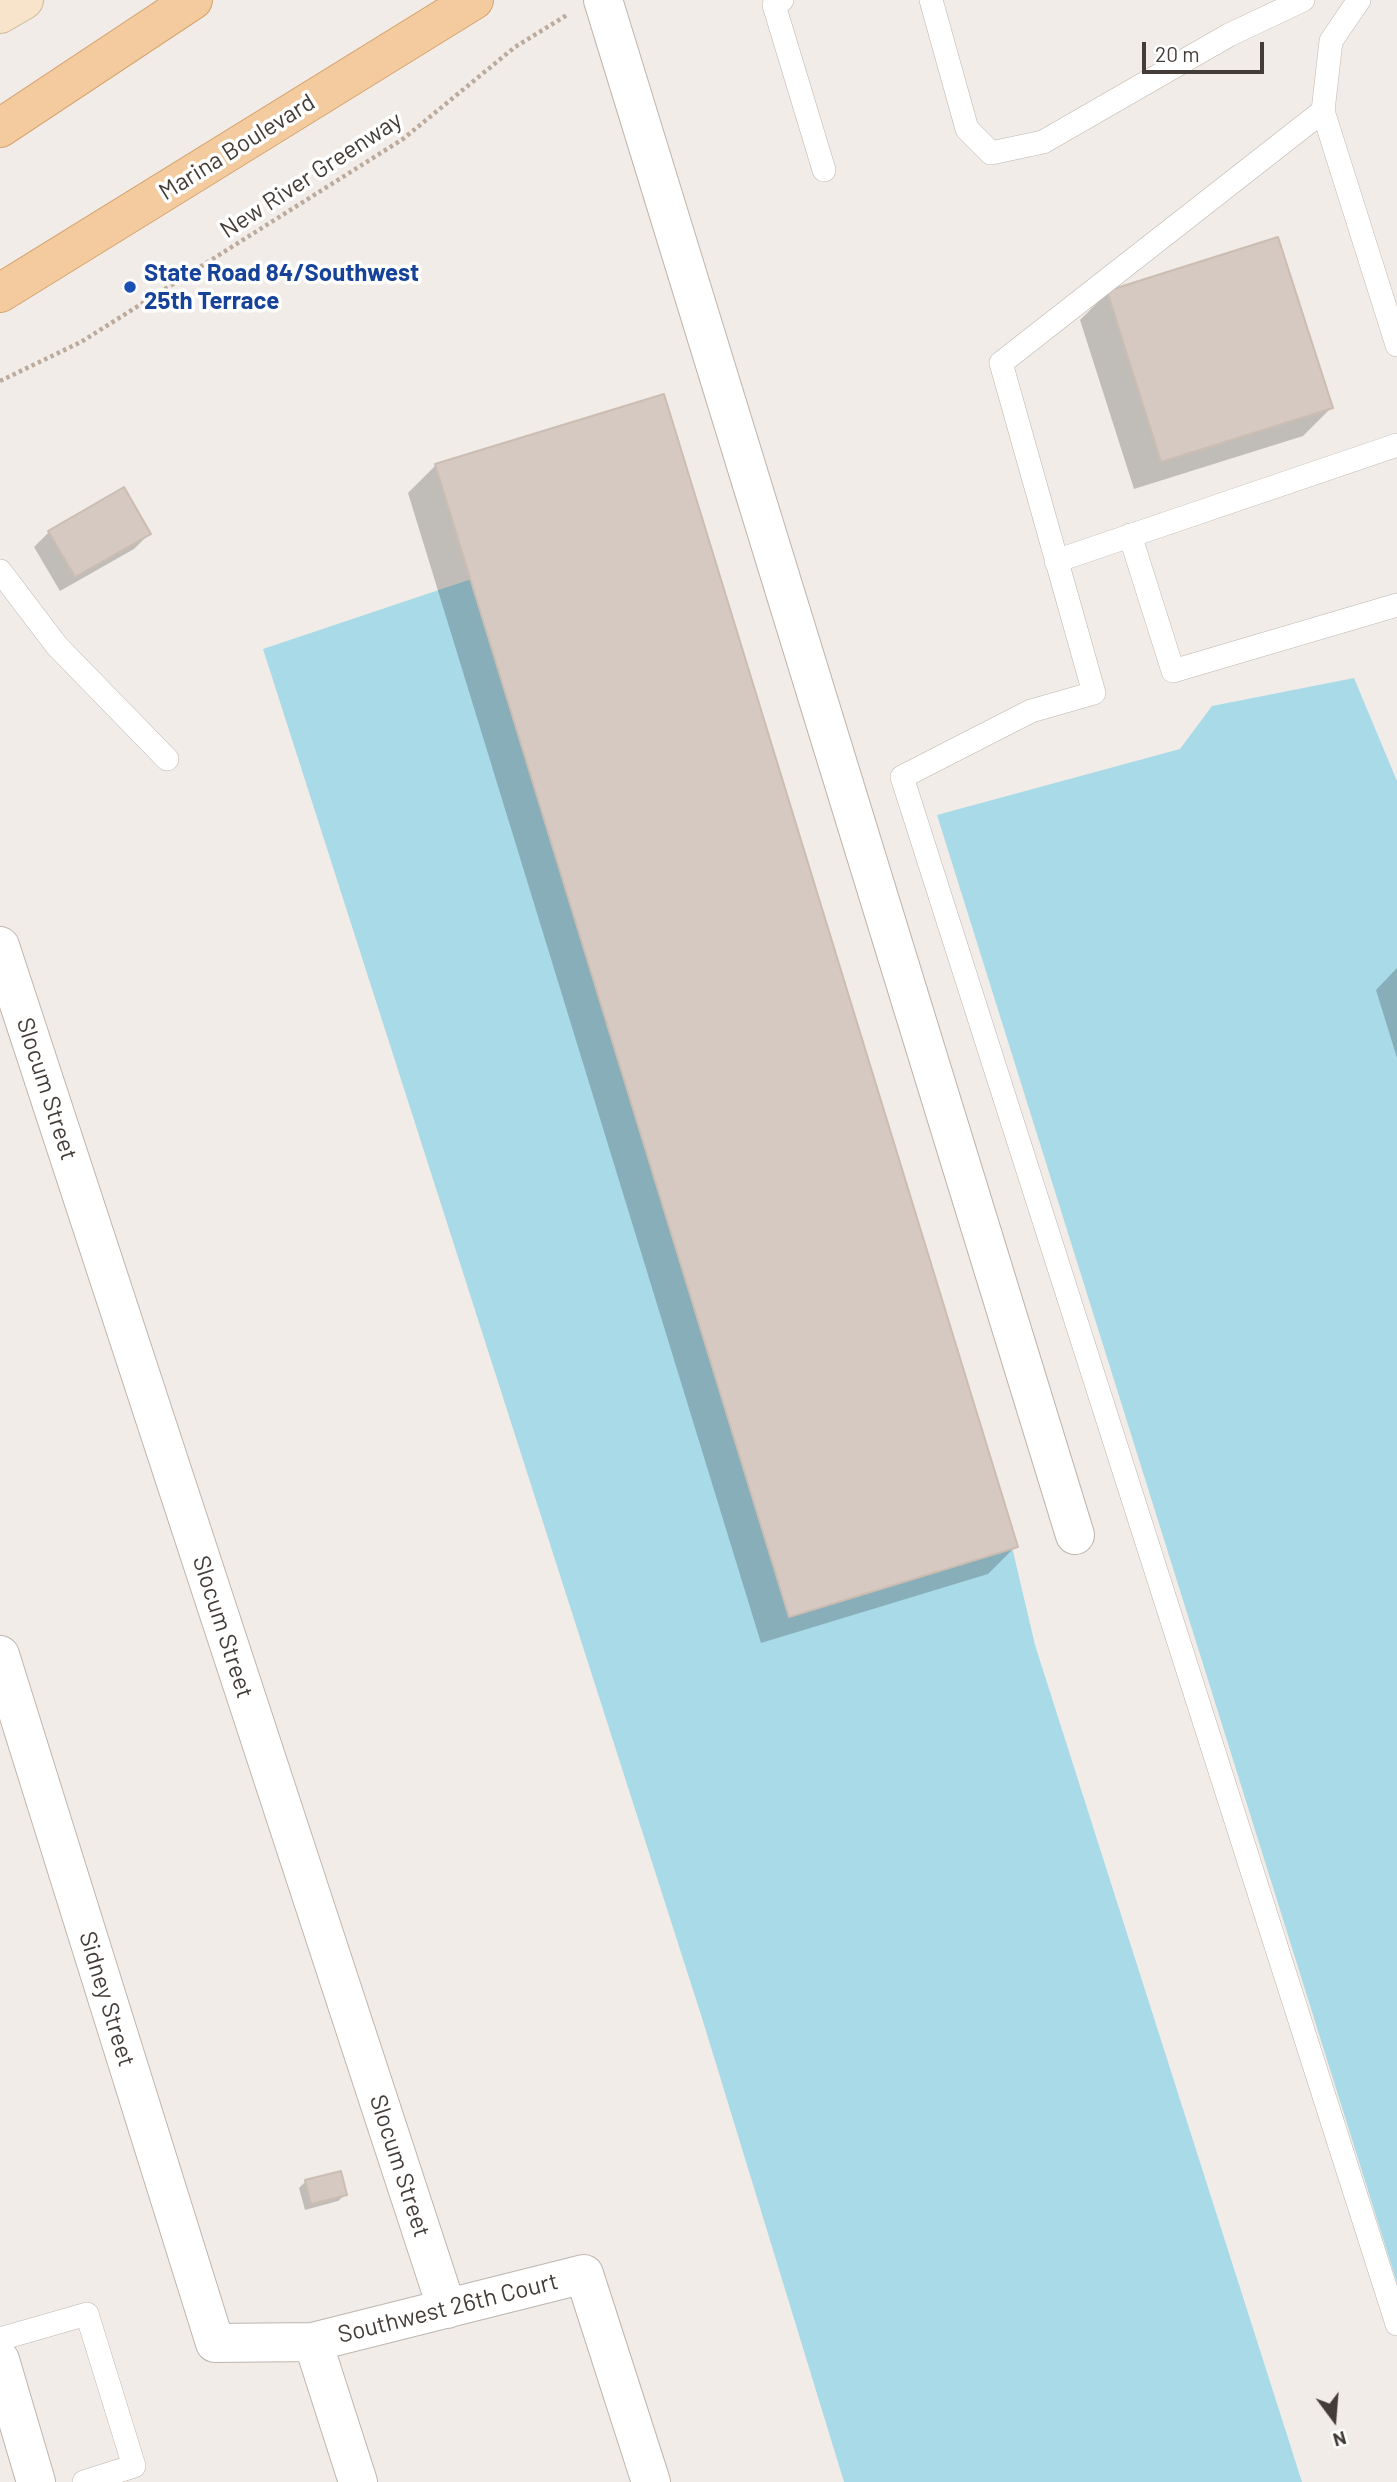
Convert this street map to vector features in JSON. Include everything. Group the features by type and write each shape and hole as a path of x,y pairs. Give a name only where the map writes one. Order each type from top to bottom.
{"main road":[{"path":"0,14 24,0"},
{"path":"0,128 193,0"},
{"name":"Marina Boulevard","path":"0,293 474,0"}],"street":[{"path":"586,7 1074,1535"},
{"name":"Slocum Street","path":"0,946 447,2309"},
{"name":"Sidney Street","path":"0,1655 215,2343"},
{"name":"Southwest 26th Court","path":"215,2343 313,2342 584,2274 652,2482"},
{"path":"313,2342 358,2482"},
{"path":"0,2360 36,2482"}],"lane":[{"path":"931,0 967,129 991,153 1043,142 1229,35 1303,0"},
{"path":"1359,0 1331,41 1323,111 1397,345"},
{"path":"776,2 824,170"},
{"path":"1323,111 1001,363 1094,693 1031,711 902,777 1397,2324"},
{"path":"1056,561 1397,445"},
{"path":"1130,535 1173,671 1397,605"},
{"path":"0,571 57,646 167,758"},
{"path":"0,2339 87,2314 134,2466 84,2482"}],"path":[{"name":"New River Greenway","path":"0,381 81,342 403,139 515,47 586,7"}],"water":[{"path":"686,507 1012,1547 1035,1645 1302,2482 844,2482 702,2018 263,649"},
{"path":"1354,678 1397,781 1397,2283 937,815 1180,749 1212,706"}],"building":[{"path":"1278,237 1333,408 1161,462 1107,291"},
{"path":"664,394 1018,1547 789,1617 435,464"},
{"path":"124,487 151,534 75,577 48,531"},
{"path":"341,2171 347,2195 311,2204 305,2180"}],"place":[{"name":"State Road 84/Southwest 25th Terrace","path":"130,287"}]}
